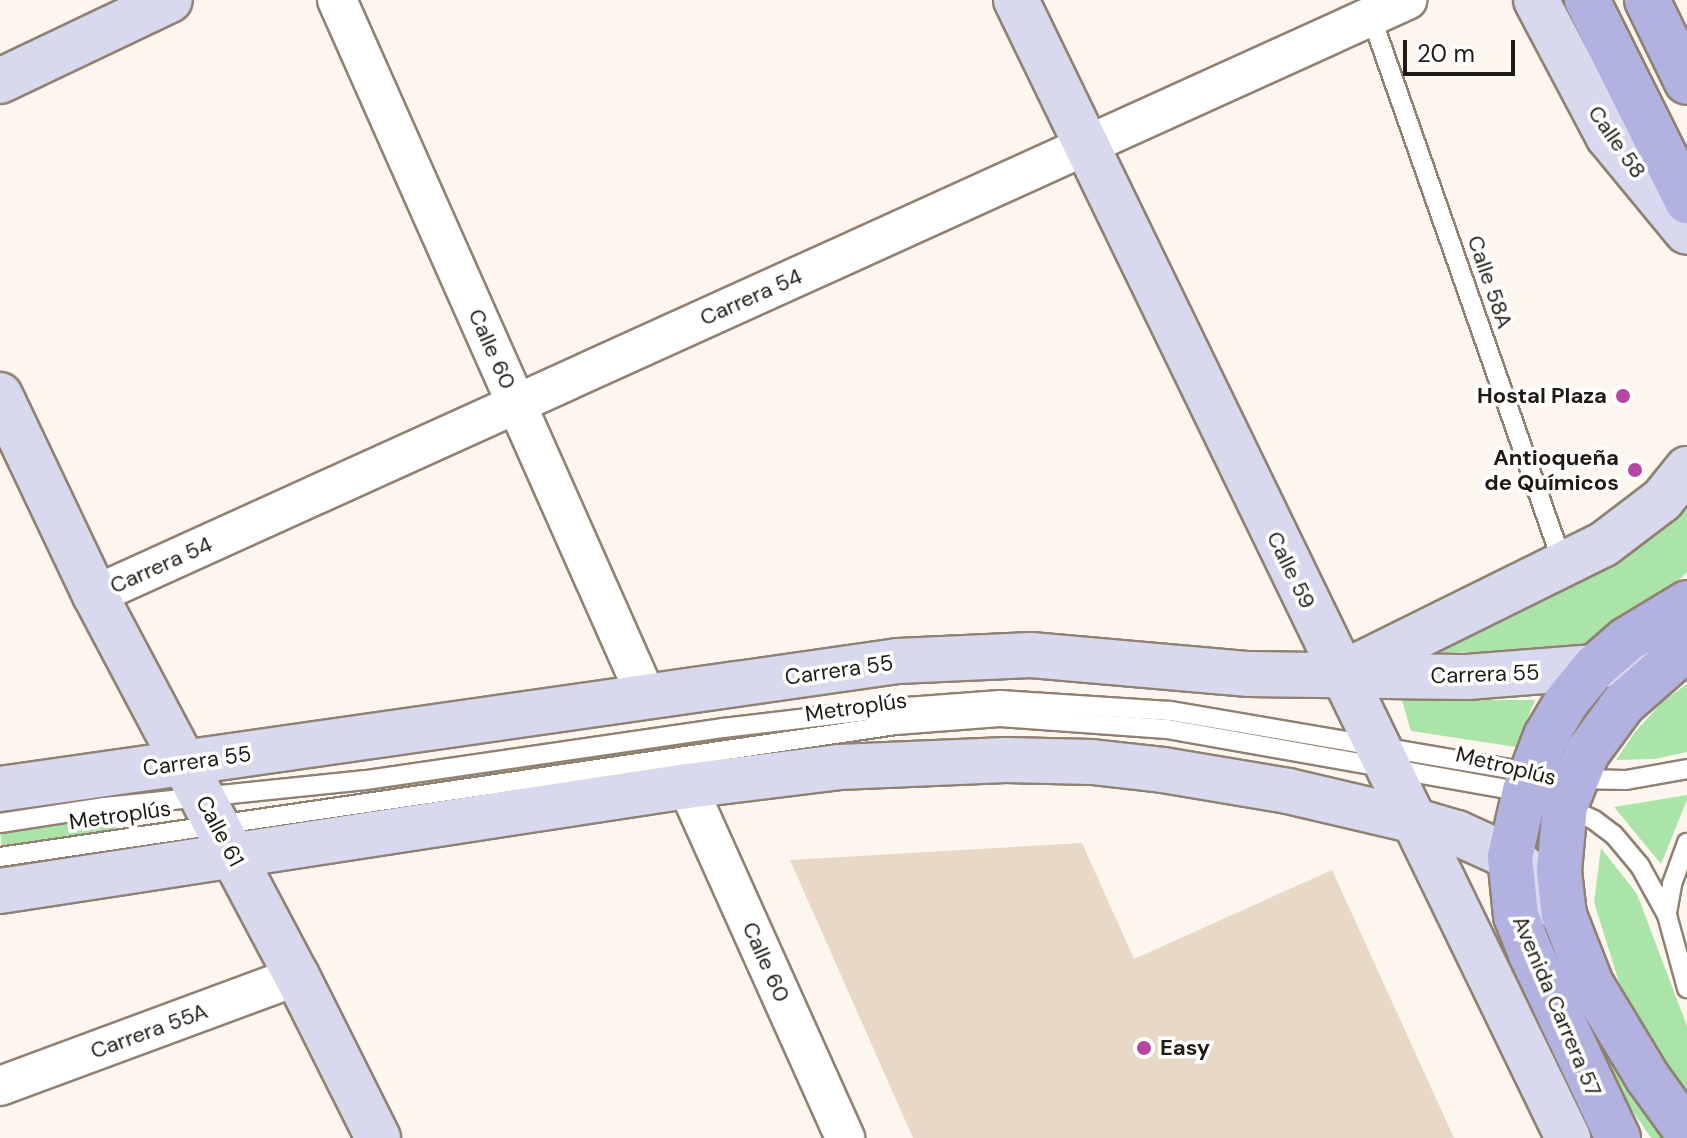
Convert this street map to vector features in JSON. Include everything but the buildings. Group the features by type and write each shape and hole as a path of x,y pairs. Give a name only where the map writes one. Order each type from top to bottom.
{"main road":[{"path":"0,81 170,0"},
{"name":"Calle 59","path":"1016,0 1568,1138"},
{"name":"Calle 58","path":"1536,0 1608,136 1687,232"},
{"path":"1587,0 1687,201"},
{"path":"1647,0 1687,82"},
{"name":"Calle 61","path":"0,395 95,595 297,976 378,1138"},
{"path":"1341,674 1563,564 1631,525 1662,500 1687,469"},
{"name":"Avenida Carrera 57","path":"1687,603 1626,640 1595,667 1560,713 1548,791 1564,915 1591,984 1640,1067 1687,1132"},
{"name":"Carrera 55","path":"0,891 209,810 647,698 898,661 985,655 1079,657 1237,673 1467,677 1595,667 1685,646"},
{"name":"Avenida Carrera 57","path":"1614,1135 1516,916 1510,857 1548,791 1623,704 1685,646"},
{"name":"Carrera 55","path":"0,789 209,810 687,786 839,767 925,761 1092,762 1250,784 1412,820 1484,843 1510,857 1531,874 1564,915"}],"street":[{"name":"Calle 60","path":"337,0 647,698"},
{"name":"Carrera 54","path":"95,595 1407,0"},
{"name":"Calle 60","path":"687,786 845,1138"},
{"name":"Carrera 55A","path":"0,1086 297,976"}],"lane":[{"name":"Calle 58A","path":"1371,16 1563,564"},
{"name":"Metroplús","path":"0,857 209,810 366,780 723,728 893,708 1000,700 1170,711 1548,791 1687,769"},
{"name":"Metroplús","path":"0,823 209,810 896,725 1000,717 1167,729 1381,756"},
{"name":"Metroplús","path":"1548,791 1614,835 1648,878 1667,915 1687,988"},
{"name":"Metroplús","path":"1667,915 1672,884 1687,843"}],"green space":[{"path":"1687,494 1687,572 1665,594 1584,652 1411,652"},
{"path":"1687,684 1687,752 1655,759 1616,760 1635,732 1662,702"},
{"path":"1402,700 1535,700 1516,747 1411,731"},
{"path":"1687,795 1661,864 1614,807"},
{"path":"113,815 116,831 2,847 0,831"},
{"path":"1601,848 1637,894 1687,1026 1687,1108 1619,982 1594,902"},
{"path":"1578,1009 1665,1138 1651,1138 1604,1069"}],"place":[{"name":"Hostal Plaza","path":"1623,396"},
{"name":"Antioqueña de Químicos","path":"1635,470"},
{"name":"Easy","path":"1144,1048"}]}
